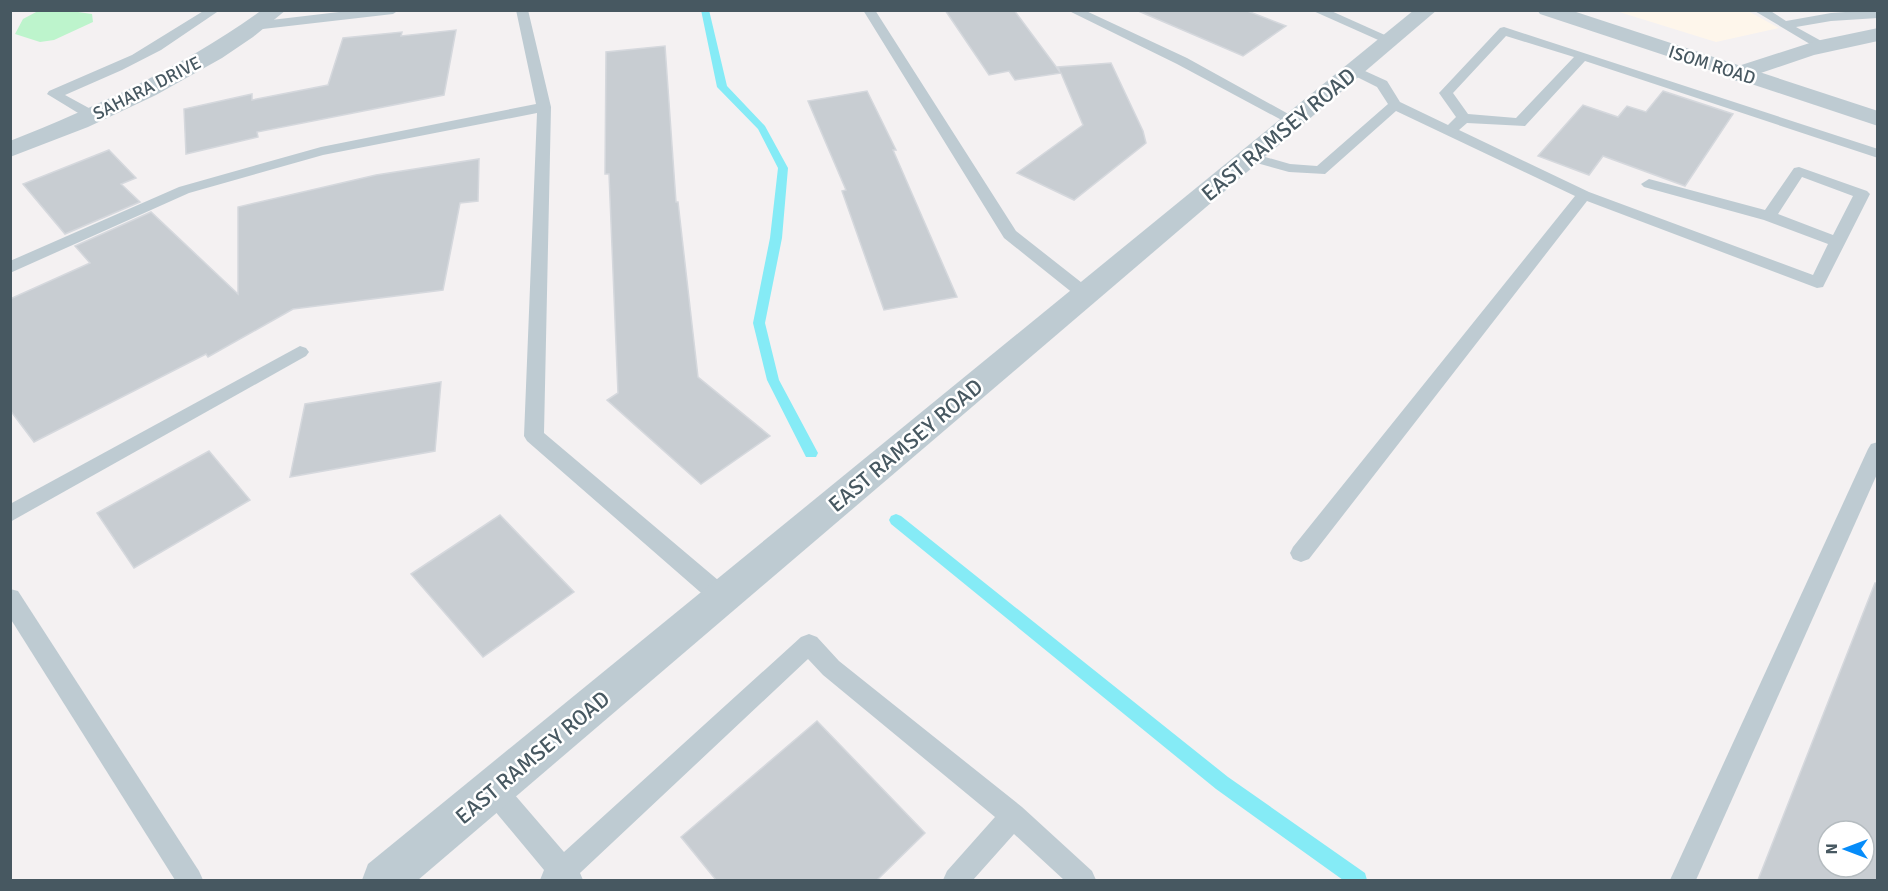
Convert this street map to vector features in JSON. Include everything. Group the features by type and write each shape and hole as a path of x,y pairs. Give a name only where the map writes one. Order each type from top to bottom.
{"street":[{"name":"SAHARA DRIVE","path":"10,150 93,116 175,76 276,10"},
{"name":"EAST RAMSEY ROAD","path":"384,880 1427,10"},
{"name":"ISOM ROAD","path":"1547,10 1878,119"},
{"path":"1737,74 1820,46 1878,34"}],"lane":[{"path":"93,116 54,94 131,63 179,35 214,10"},
{"path":"254,26 393,10"},
{"path":"522,10 544,107 534,436 723,598"},
{"path":"869,10 1010,234 1085,294"},
{"path":"1073,10 1182,61 1294,121"},
{"path":"1317,10 1390,40"},
{"path":"1759,10 1820,46"},
{"path":"1784,25 1831,17 1878,14"},
{"path":"1464,118 1446,93 1504,31 1878,154"},
{"path":"1449,132 1464,118 1520,123 1583,56"},
{"path":"1354,70 1382,84 1395,105 1584,195 1817,283 1862,194 1799,171 1769,216"},
{"path":"1251,157 1289,168 1320,171 1395,105"},
{"path":"10,268 184,190 321,151 544,107"},
{"path":"1649,184 1769,216 1838,243"},
{"path":"1301,553 1584,195"},
{"path":"10,514 300,352"},
{"path":"1683,880 1878,449"},
{"path":"10,598 190,880"},
{"path":"494,789 562,878 809,644 831,668 1013,816 1083,880"},
{"path":"956,880 1013,816"}],"shaded area":[{"path":"1616,11 1748,11 1779,28 1716,42"}],"green space":[{"path":"38,11 71,11 92,14 93,22 54,40 40,42 15,34 23,19"}],"building":[{"path":"945,10 1014,10 1060,72 1058,67 1111,63 1143,131 1146,143 1074,200 1017,173 1083,125 1061,73 1015,80 1009,71 989,75"},
{"path":"1136,10 1245,10 1286,26 1243,56"},
{"path":"456,30 444,95 257,132 258,137 186,154 184,109 252,94 252,100 328,85 343,38 402,32 401,36"},
{"path":"665,46 676,202 678,202 698,377 770,436 701,484 607,400 618,393 609,174 605,174 606,52"},
{"path":"867,91 896,150 893,150 957,297 884,310 842,191 846,190 808,101"},
{"path":"1663,91 1733,114 1685,186 1603,156 1589,175 1538,156 1583,105 1618,117 1627,106 1646,112"},
{"path":"109,150 136,178 121,184 140,202 65,234 23,184"},
{"path":"479,159 478,201 460,203 443,290 293,309 208,357 206,354 34,442 10,410 10,299 90,263 75,246 151,212 238,294 238,207 376,175"},
{"path":"441,382 435,451 290,477 305,404"},
{"path":"209,451 250,500 134,568 97,513"},
{"path":"500,515 574,592 483,657 411,574"},
{"path":"1875,583 1878,583 1878,880 1758,880"},
{"path":"817,721 925,833 877,880 716,880 681,837"}],"waterway":[{"path":"705,10 722,87 762,128 783,168 776,238 759,323 773,380 811,453"},
{"path":"896,520 1222,783 1358,880"}]}
